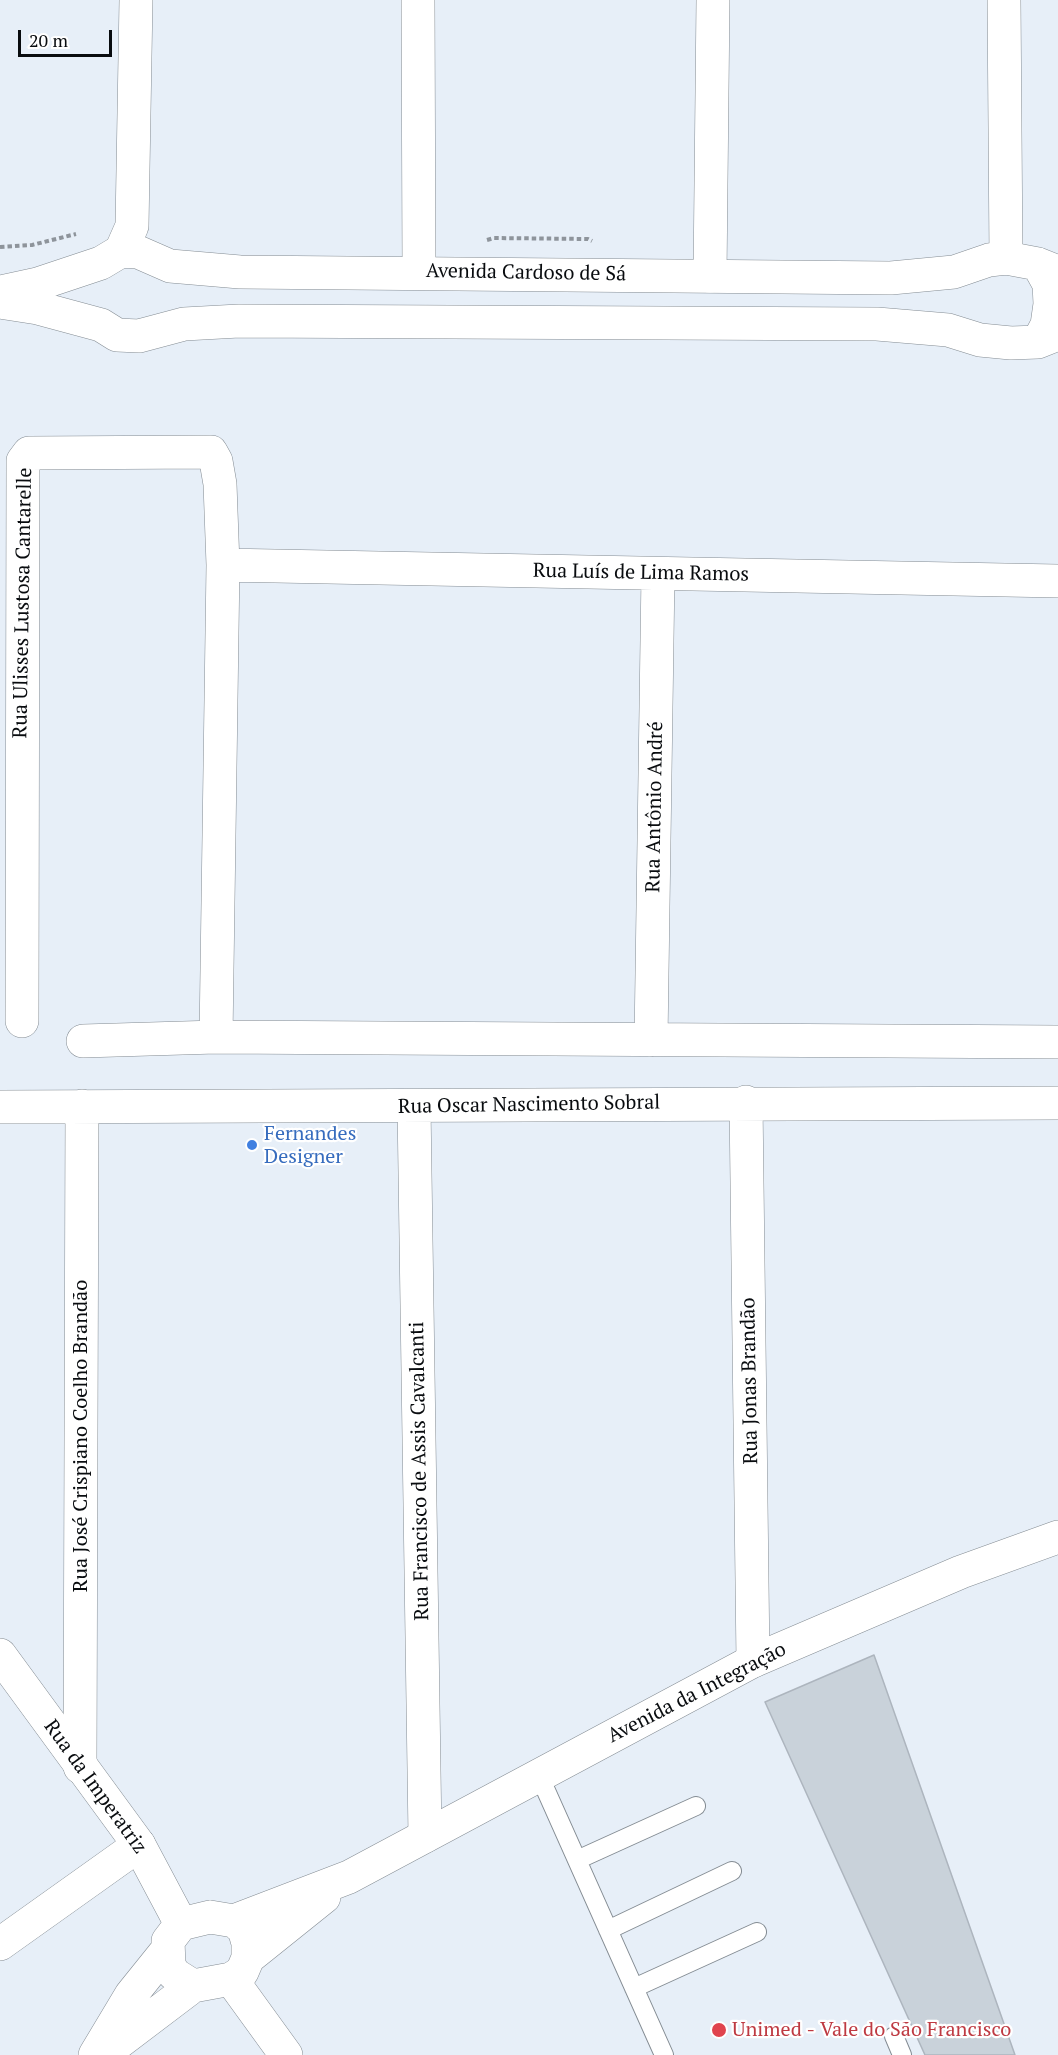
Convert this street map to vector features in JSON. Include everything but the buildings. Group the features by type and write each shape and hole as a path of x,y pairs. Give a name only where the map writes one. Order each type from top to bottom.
{"main road":[{"path":"101,325 91,308 89,290 93,275 111,257 132,226 136,0"},
{"path":"418,0 419,272"},
{"path":"710,276 713,0"},
{"path":"1004,0 1006,258"},
{"name":"Avenida Cardoso de Sá","path":"111,257 138,252 170,266 240,272 923,276 954,272 989,260 1006,258 1048,268"},
{"path":"0,292 38,284 111,257"},
{"path":"0,302 38,308 101,325 117,335 139,336 184,324 239,321 877,324 948,330 980,340 1051,343 1047,325 1050,304 1048,268"},
{"name":"Rua Ulisses Lustosa Cantarelle","path":"22,1021 11,567 25,457 29,453 211,452 216,461 220,484 224,565 216,1037"},
{"name":"Rua Luís de Lima Ramos","path":"224,565 1058,581"},
{"name":"Rua Antônio André","path":"651,1040 658,574"},
{"path":"83,1041 216,1037 1058,1042"},
{"name":"Rua Oscar Nascimento Sobral","path":"0,1107 414,1107 746,1102 1058,1103"},
{"name":"Rua Jonas Brandão","path":"746,1102 753,1661"},
{"name":"Rua José Crispiano Coelho Brandão","path":"80,1767 82,1106"},
{"name":"Rua Francisco de Assis Cavalcanti","path":"414,1107 425,1836"},
{"name":"Avenida da Integração","path":"234,1921 349,1877 753,1661 961,1572 1058,1537"},
{"name":"Rua da Imperatriz","path":"0,1655 139,1845 174,1936"},
{"path":"0,1944 139,1845"},
{"name":"Avenida da Integração","path":"240,1968 349,1877"},
{"path":"95,2055 131,1995 174,1936 210,1917 234,1921 244,1929 248,1943 240,1968 286,2055"},
{"path":"174,1936 169,1965 180,1981 193,1986"},
{"path":"102,2055 193,1986 240,1968"}],"lane":[{"path":"539,1775 664,2055"},
{"path":"577,1860 696,1806"},
{"path":"608,1930 732,1872"},
{"path":"634,1988 757,1932"},
{"path":"894,2036 902,2055"}],"place":[{"name":"Fernandes Designer","path":"252,1145"},
{"name":"Unimed - Vale do São Francisco","path":"719,2030"}]}
